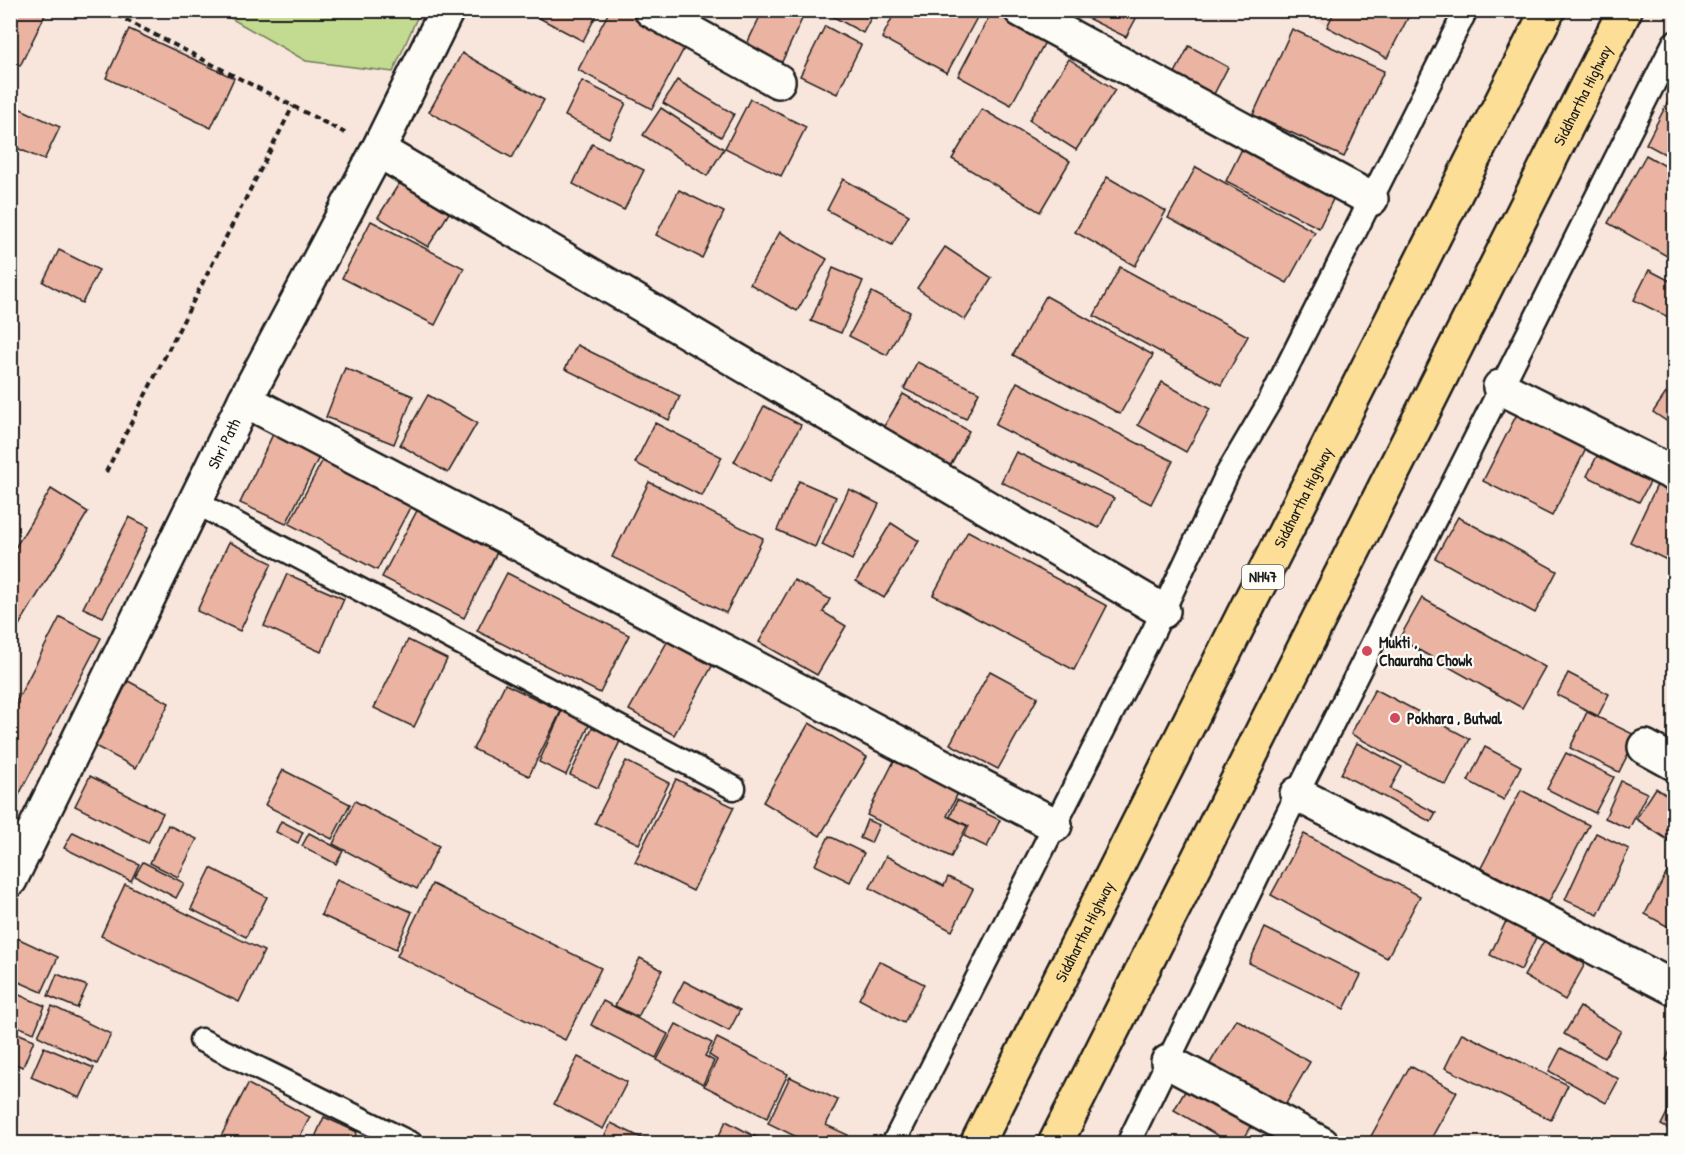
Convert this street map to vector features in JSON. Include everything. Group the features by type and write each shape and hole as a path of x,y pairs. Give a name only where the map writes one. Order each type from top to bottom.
{"highway":[{"name":"Siddhartha Highway","path":"977,1143 1548,10"},
{"name":"Siddhartha Highway","path":"1055,1143 1625,10"}],"street":[{"name":"Shri Path","path":"10,880 245,400 378,150 447,10"},
{"path":"651,10 778,81"},
{"path":"1020,10 1371,199"},
{"path":"378,150 1162,610"},
{"path":"1500,387 1674,474"},
{"path":"245,400 1054,825"},
{"path":"1645,747 1674,763"},
{"path":"1297,794 1674,988"},
{"path":"1168,1062 1322,1143"}],"lane":[{"path":"893,1143 1162,610 1227,474 1270,401 1466,10"},
{"path":"1128,1143 1297,794 1674,43"},
{"path":"195,502 734,788"},
{"path":"201,1040 412,1143"}],"path":[{"path":"107,10 378,150"},
{"path":"106,472 293,106"}],"shaded area":[{"path":"1304,11 1335,11 1327,27"}],"green space":[{"path":"218,11 420,11 393,72 306,61"}],"building":[{"path":"10,10 41,10 46,13 20,66 10,61"},
{"path":"524,10 599,10 583,41"},
{"path":"610,10 635,10 689,39 652,109 578,70"},
{"path":"763,10 785,10 802,19 780,66 744,50"},
{"path":"821,10 875,10 863,33"},
{"path":"896,10 981,10 947,73 882,38"},
{"path":"1091,10 1140,11 1126,37 1087,18"},
{"path":"1335,10 1412,10 1387,58 1327,27"},
{"path":"992,11 1046,40 1011,105 958,76"},
{"path":"825,26 861,45 837,94 800,76"},
{"path":"129,29 234,78 211,128 106,78"},
{"path":"1292,29 1384,71 1344,157 1253,115"},
{"path":"1189,46 1228,67 1214,94 1175,73"},
{"path":"462,53 544,100 512,158 429,112"},
{"path":"1069,59 1115,90 1076,150 1029,120"},
{"path":"677,80 734,114 721,137 663,103"},
{"path":"582,81 626,103 609,138 565,116"},
{"path":"1674,90 1674,159 1646,144"},
{"path":"750,99 806,127 781,176 725,148"},
{"path":"10,104 60,127 44,160 10,145"},
{"path":"661,108 724,149 707,176 643,135"},
{"path":"982,109 1070,161 1040,212 952,159"},
{"path":"592,144 644,170 624,210 573,184"},
{"path":"1244,145 1337,191 1319,228 1226,181"},
{"path":"1646,155 1674,171 1674,260 1608,223"},
{"path":"1196,167 1315,232 1287,283 1168,218"},
{"path":"1107,177 1166,211 1135,266 1075,232"},
{"path":"843,179 909,215 892,245 827,210"},
{"path":"400,182 449,213 428,247 378,217"},
{"path":"679,190 724,212 702,258 656,235"},
{"path":"371,221 464,268 435,325 342,278"},
{"path":"780,232 827,259 797,311 750,284"},
{"path":"945,247 992,278 965,320 917,288"},
{"path":"59,250 99,270 82,303 43,282"},
{"path":"1120,267 1248,336 1221,385 1094,316"},
{"path":"833,268 863,281 841,333 811,321"},
{"path":"1649,270 1674,283 1674,320 1634,300"},
{"path":"872,292 910,312 887,355 849,336"},
{"path":"1046,296 1153,355 1120,414 1013,355"},
{"path":"577,345 680,396 669,420 565,369"},
{"path":"917,362 979,392 966,419 904,389"},
{"path":"345,368 413,396 394,444 326,417"},
{"path":"1017,382 1173,461 1151,504 995,425"},
{"path":"1162,382 1210,409 1186,452 1138,425"},
{"path":"1666,393 1674,399 1674,426 1653,412"},
{"path":"903,394 969,431 950,466 883,428"},
{"path":"428,395 477,423 448,473 400,445"},
{"path":"764,406 801,425 770,482 734,462"},
{"path":"1518,412 1587,447 1552,516 1483,481"},
{"path":"655,423 722,457 702,496 635,463"},
{"path":"275,430 321,453 286,524 240,503"},
{"path":"327,452 415,498 377,570 289,524"},
{"path":"1016,452 1114,498 1099,528 1001,482"},
{"path":"1597,456 1650,482 1639,502 1587,476"},
{"path":"799,481 836,497 815,547 777,530"},
{"path":"649,482 763,538 726,613 612,557"},
{"path":"1658,483 1674,491 1674,555 1671,562 1630,542"},
{"path":"51,489 88,512 10,640 10,556"},
{"path":"849,489 879,504 852,560 822,545"},
{"path":"419,507 499,548 464,618 382,577"},
{"path":"129,517 149,527 103,617 83,608"},
{"path":"1458,517 1557,571 1535,613 1435,558"},
{"path":"891,523 919,541 884,598 856,581"},
{"path":"968,531 1107,606 1074,670 933,595"},
{"path":"229,542 272,563 240,631 197,611"},
{"path":"507,573 629,635 600,693 477,631"},
{"path":"287,574 344,599 321,652 264,626"},
{"path":"794,580 830,599 823,612 846,626 817,675 759,642"},
{"path":"1422,598 1545,667 1522,708 1399,639"},
{"path":"60,617 101,638 10,812 10,714"},
{"path":"671,635 716,659 674,735 629,710"},
{"path":"408,640 447,659 414,727 374,708"},
{"path":"990,671 1038,697 998,769 950,744"},
{"path":"1568,673 1609,694 1598,716 1557,695"},
{"path":"128,681 169,703 136,768 95,746"},
{"path":"505,684 561,711 529,776 473,749"},
{"path":"1375,689 1470,739 1446,785 1351,734"},
{"path":"564,706 592,719 566,775 539,762"},
{"path":"1587,712 1637,736 1619,772 1570,748"},
{"path":"809,723 867,757 820,836 763,802"},
{"path":"593,726 621,739 598,788 570,775"},
{"path":"1357,743 1402,767 1390,789 1436,813 1431,822 1341,774"},
{"path":"1485,747 1521,766 1504,800 1468,781"},
{"path":"1566,753 1614,777 1595,813 1547,789"},
{"path":"626,761 669,783 639,844 595,823"},
{"path":"894,761 958,793 947,816 967,826 951,857 867,815"},
{"path":"283,770 350,804 332,839 265,805"},
{"path":"90,776 163,813 148,843 75,806"},
{"path":"676,779 734,807 693,891 635,862"},
{"path":"1621,781 1647,793 1629,829 1605,818"},
{"path":"1656,788 1674,800 1674,844 1636,819"},
{"path":"1521,790 1589,825 1548,903 1481,868"},
{"path":"957,800 1000,820 987,847 964,836 969,826 950,817"},
{"path":"355,801 439,846 417,889 333,844"},
{"path":"867,820 879,825 871,843 860,838"},
{"path":"281,821 303,832 298,843 276,832"},
{"path":"168,825 197,839 178,877 150,863"},
{"path":"73,832 139,864 131,881 64,848"},
{"path":"309,833 343,851 336,864 302,846"},
{"path":"1596,833 1629,849 1598,915 1565,900"},
{"path":"1304,834 1420,896 1387,958 1271,895"},
{"path":"829,836 864,853 850,882 815,865"},
{"path":"886,856 944,886 948,877 973,889 952,931 870,888"},
{"path":"1674,859 1674,930 1645,914"},
{"path":"143,862 184,883 176,898 135,876"},
{"path":"211,868 267,897 246,937 191,909"},
{"path":"337,879 412,912 396,949 321,915"},
{"path":"125,884 264,951 239,1002 101,936"},
{"path":"432,884 601,968 565,1040 397,956"},
{"path":"1507,919 1538,933 1521,970 1490,955"},
{"path":"1265,928 1361,975 1344,1009 1249,963"},
{"path":"15,937 58,957 42,992 10,978 10,947"},
{"path":"1544,941 1585,964 1565,1000 1524,976"},
{"path":"640,958 662,970 638,1017 615,1006"},
{"path":"879,961 924,984 904,1023 859,999"},
{"path":"57,974 87,986 77,1008 48,996"},
{"path":"684,981 740,1010 729,1031 673,1002"},
{"path":"10,991 45,1006 34,1033 10,1023"},
{"path":"603,1001 668,1034 656,1058 591,1025"},
{"path":"52,1006 111,1034 97,1064 38,1036"},
{"path":"1580,1007 1621,1031 1604,1058 1564,1034"},
{"path":"1236,1019 1310,1062 1280,1114 1206,1070"},
{"path":"676,1024 712,1043 705,1056 714,1061 703,1084 657,1060"},
{"path":"10,1030 34,1040 23,1067 10,1062"},
{"path":"1462,1033 1568,1085 1551,1120 1445,1068"},
{"path":"717,1038 788,1074 767,1118 704,1086 717,1060 709,1055"},
{"path":"1674,1041 1674,1064 1666,1060"},
{"path":"44,1047 94,1068 80,1098 31,1077"},
{"path":"1561,1048 1619,1079 1606,1103 1549,1071"},
{"path":"578,1057 627,1082 603,1129 554,1104"},
{"path":"1410,1066 1457,1092 1428,1144 1380,1144 1370,1138"},
{"path":"790,1077 838,1100 826,1125 848,1135 844,1144 811,1144 768,1123"},
{"path":"1191,1081 1256,1118 1241,1144 1232,1144 1174,1110"},
{"path":"248,1084 310,1117 296,1144 217,1144"},
{"path":"1674,1099 1674,1132 1661,1125"},
{"path":"324,1117 357,1132 352,1144 312,1144"},
{"path":"726,1121 769,1144 715,1144"},
{"path":"611,1123 652,1143 601,1144"}],"place":[{"name":"Mukti , Chauraha Chowk","path":"1367,651"},
{"name":"Pokhara , Butwal","path":"1395,718"}]}
